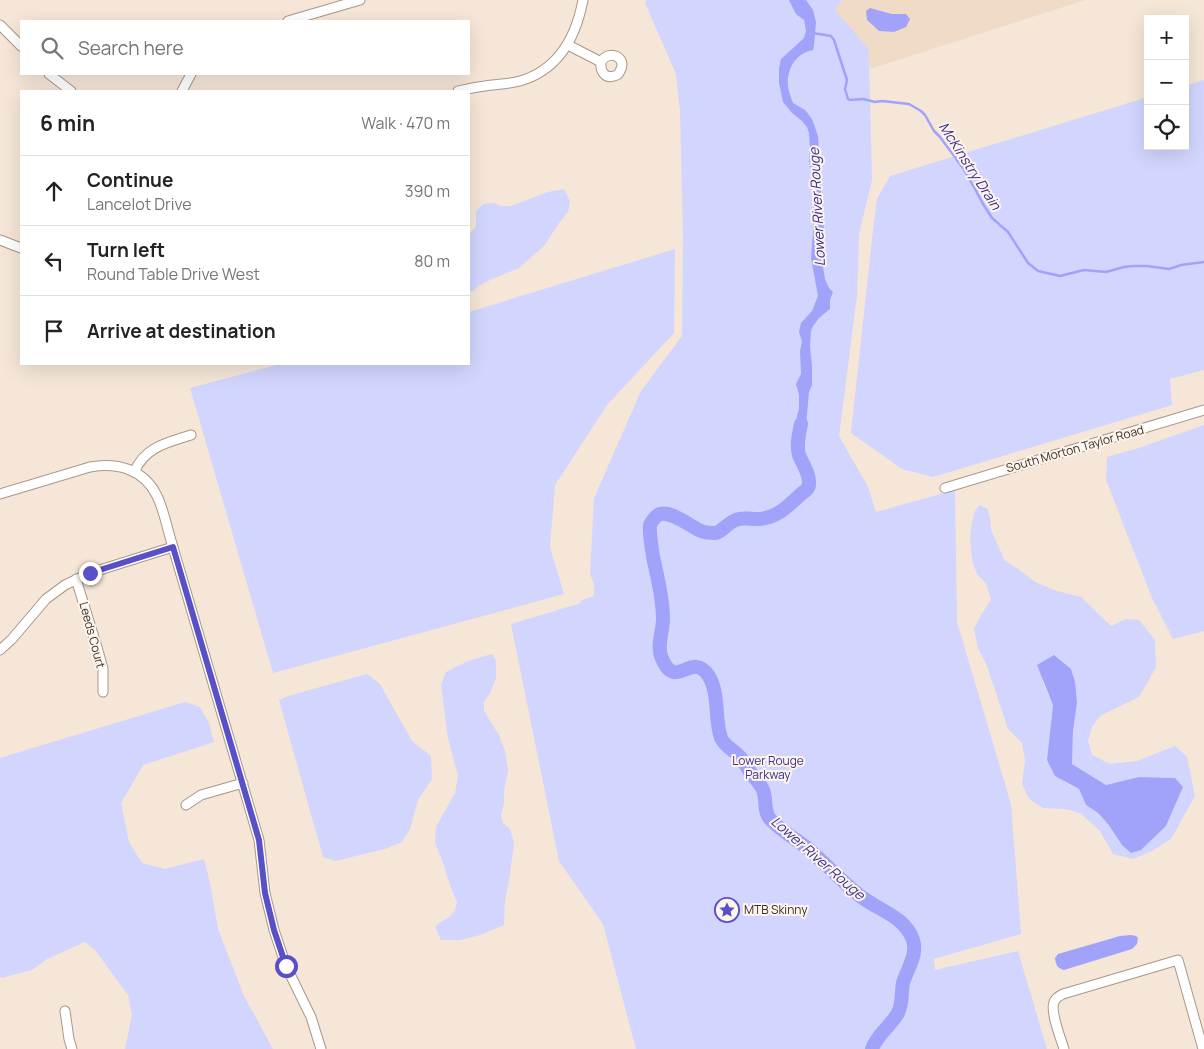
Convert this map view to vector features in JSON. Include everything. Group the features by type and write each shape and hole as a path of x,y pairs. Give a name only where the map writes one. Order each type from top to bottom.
{"street":[{"path":"291,20 360,0"},
{"path":"463,90 519,81 538,74 550,66 568,45 581,12 583,0"},
{"path":"0,25 20,45"},
{"path":"568,45 601,62"},
{"path":"51,75 70,90"},
{"path":"183,90 190,75"},
{"path":"0,240 20,248"},
{"name":"South Morton Taylor Road","path":"945,488 1204,410"},
{"path":"134,472 142,458 152,449 192,435"},
{"path":"0,494 90,467 112,465 124,467 134,472 148,482 157,495 259,840 265,893 274,930 286,966 311,1017 321,1049"},
{"path":"0,650 56,590 90,573 173,547"},
{"name":"Leeds Court","path":"76,579 98,647 103,669 102,692"},
{"path":"186,805 201,795 243,783"},
{"path":"1064,1049 1053,1012 1053,1003 1063,994 1178,960 1203,1049"},
{"path":"66,1011 72,1049"}],"shaded area":[{"path":"842,0 1085,0 870,69 869,57 835,10"}],"green space":[{"name":"Lower Rouge Parkway","path":"646,0 842,0 835,10 868,48 872,180 859,234 857,296 839,436 868,487 876,512 955,490 957,622 1011,804 1021,934 934,959 935,970 1018,951 1047,1049 636,1049 603,924 559,861 511,624 581,603 580,601 594,596 594,584 590,574 594,498 641,391 682,336 683,236 680,110 676,74 645,3"},
{"path":"1204,80 1204,370 1170,379 1172,405 933,477 902,469 851,433 877,199 890,176 1144,98 1144,150 1189,150 1189,85"},
{"path":"564,189 570,201 568,212 544,246 519,268 490,280 470,292 470,233 476,227 476,211 483,204 494,203 501,206 511,206 548,192"},
{"path":"675,249 674,333 607,405 555,485 550,547 564,594 273,673 190,388 276,365 470,365 470,312"},
{"path":"1204,425 1204,631 1173,639 1152,598 1106,480 1107,457"},
{"path":"980,505 987,509 991,530 1005,561 1035,582 1057,591 1081,597 1111,626 1126,619 1139,620 1155,640 1156,667 1139,697 1100,716 1092,727 1088,741 1092,755 1110,764 1137,761 1175,746 1187,757 1195,796 1171,839 1152,851 1133,859 1113,854 1100,831 1080,813 1066,809 1043,808 1029,799 1022,784 1025,760 1022,743 1008,729 987,666 978,648 974,629 991,600 986,583 977,574 972,560 970,538 975,511","holes":["1042,680 1077,703 1073,731 1072,764 1106,785 1139,777 1175,778 1183,787 1166,826 1141,850 1122,845 1108,824 1098,813 1086,805 1079,789 1066,783 1047,760 1053,705"]},
{"path":"492,654 496,660 496,678 484,702 484,711 499,735 505,751 508,770 501,816 503,823 510,829 514,843 505,900 504,925 480,935 460,940 441,940 435,927 452,914 457,902 435,843 436,827 455,793 458,776 448,738 441,685 446,672 468,661"},
{"path":"367,674 380,684 412,741 431,756 432,779 418,800 410,829 402,842 385,849 335,861 323,857 279,700"},
{"path":"185,702 200,707 209,723 214,742 143,765 121,803 129,842 142,863 165,869 204,859 218,929 244,996 273,1049 125,1049 132,1015 128,995 95,950 85,942 47,959 32,970 1,978 0,975 0,758"}],"water":[{"path":"789,0 806,0 813,10 816,22 813,50 797,58 793,63 789,74 788,87 793,103 805,110 812,119 818,136 821,170 821,207 824,227 821,255 825,279 833,292 830,300 830,309 819,318 811,331 812,385 809,392 806,425 798,442 796,432 799,395 796,384 801,374 800,351 802,342 799,332 801,323 812,311 818,296 811,258 814,218 812,176 809,160 809,133 802,121 783,102 779,83 781,59 804,38 806,31 804,20 796,14"},
{"path":"870,8 892,14 906,14 910,19 906,27 894,32 879,31 867,20 866,11"},
{"path":"1054,655 1071,669 1075,682 1077,703 1073,731 1072,764 1106,785 1139,777 1175,778 1183,787 1166,826 1141,850 1131,853 1122,845 1108,824 1098,813 1086,805 1079,789 1055,776 1047,760 1053,705 1037,665"},
{"path":"1131,935 1138,938 1137,944 1132,949 1064,970 1056,964 1055,958 1058,954 1120,936"}],"waterway":[{"name":"McKinstry Drain","path":"813,33 831,36 834,40 847,80 845,89 848,99 909,104 925,115 934,131 963,168 992,218 1008,232 1028,263 1038,271 1060,276 1084,270 1106,272 1133,266 1169,269 1181,265 1204,262"},
{"name":"Lower River Rouge","path":"801,424 798,451 806,469 809,486 780,512 762,519 735,520 716,533 701,531 675,517 665,514 655,517 650,525 653,557 663,612 660,651 666,667 672,671 678,672 695,667 702,669 708,675 716,698 721,738 741,758 762,787 770,819 806,847 859,895 897,919 909,932 913,940 914,951 903,983 900,1009 895,1018 877,1039 872,1049"}],"place":[{"name":"MTB Skinny","path":"727,910"}],"route":[{"path":"90,573 173,547 259,840 265,893 274,930 286,966"}]}
